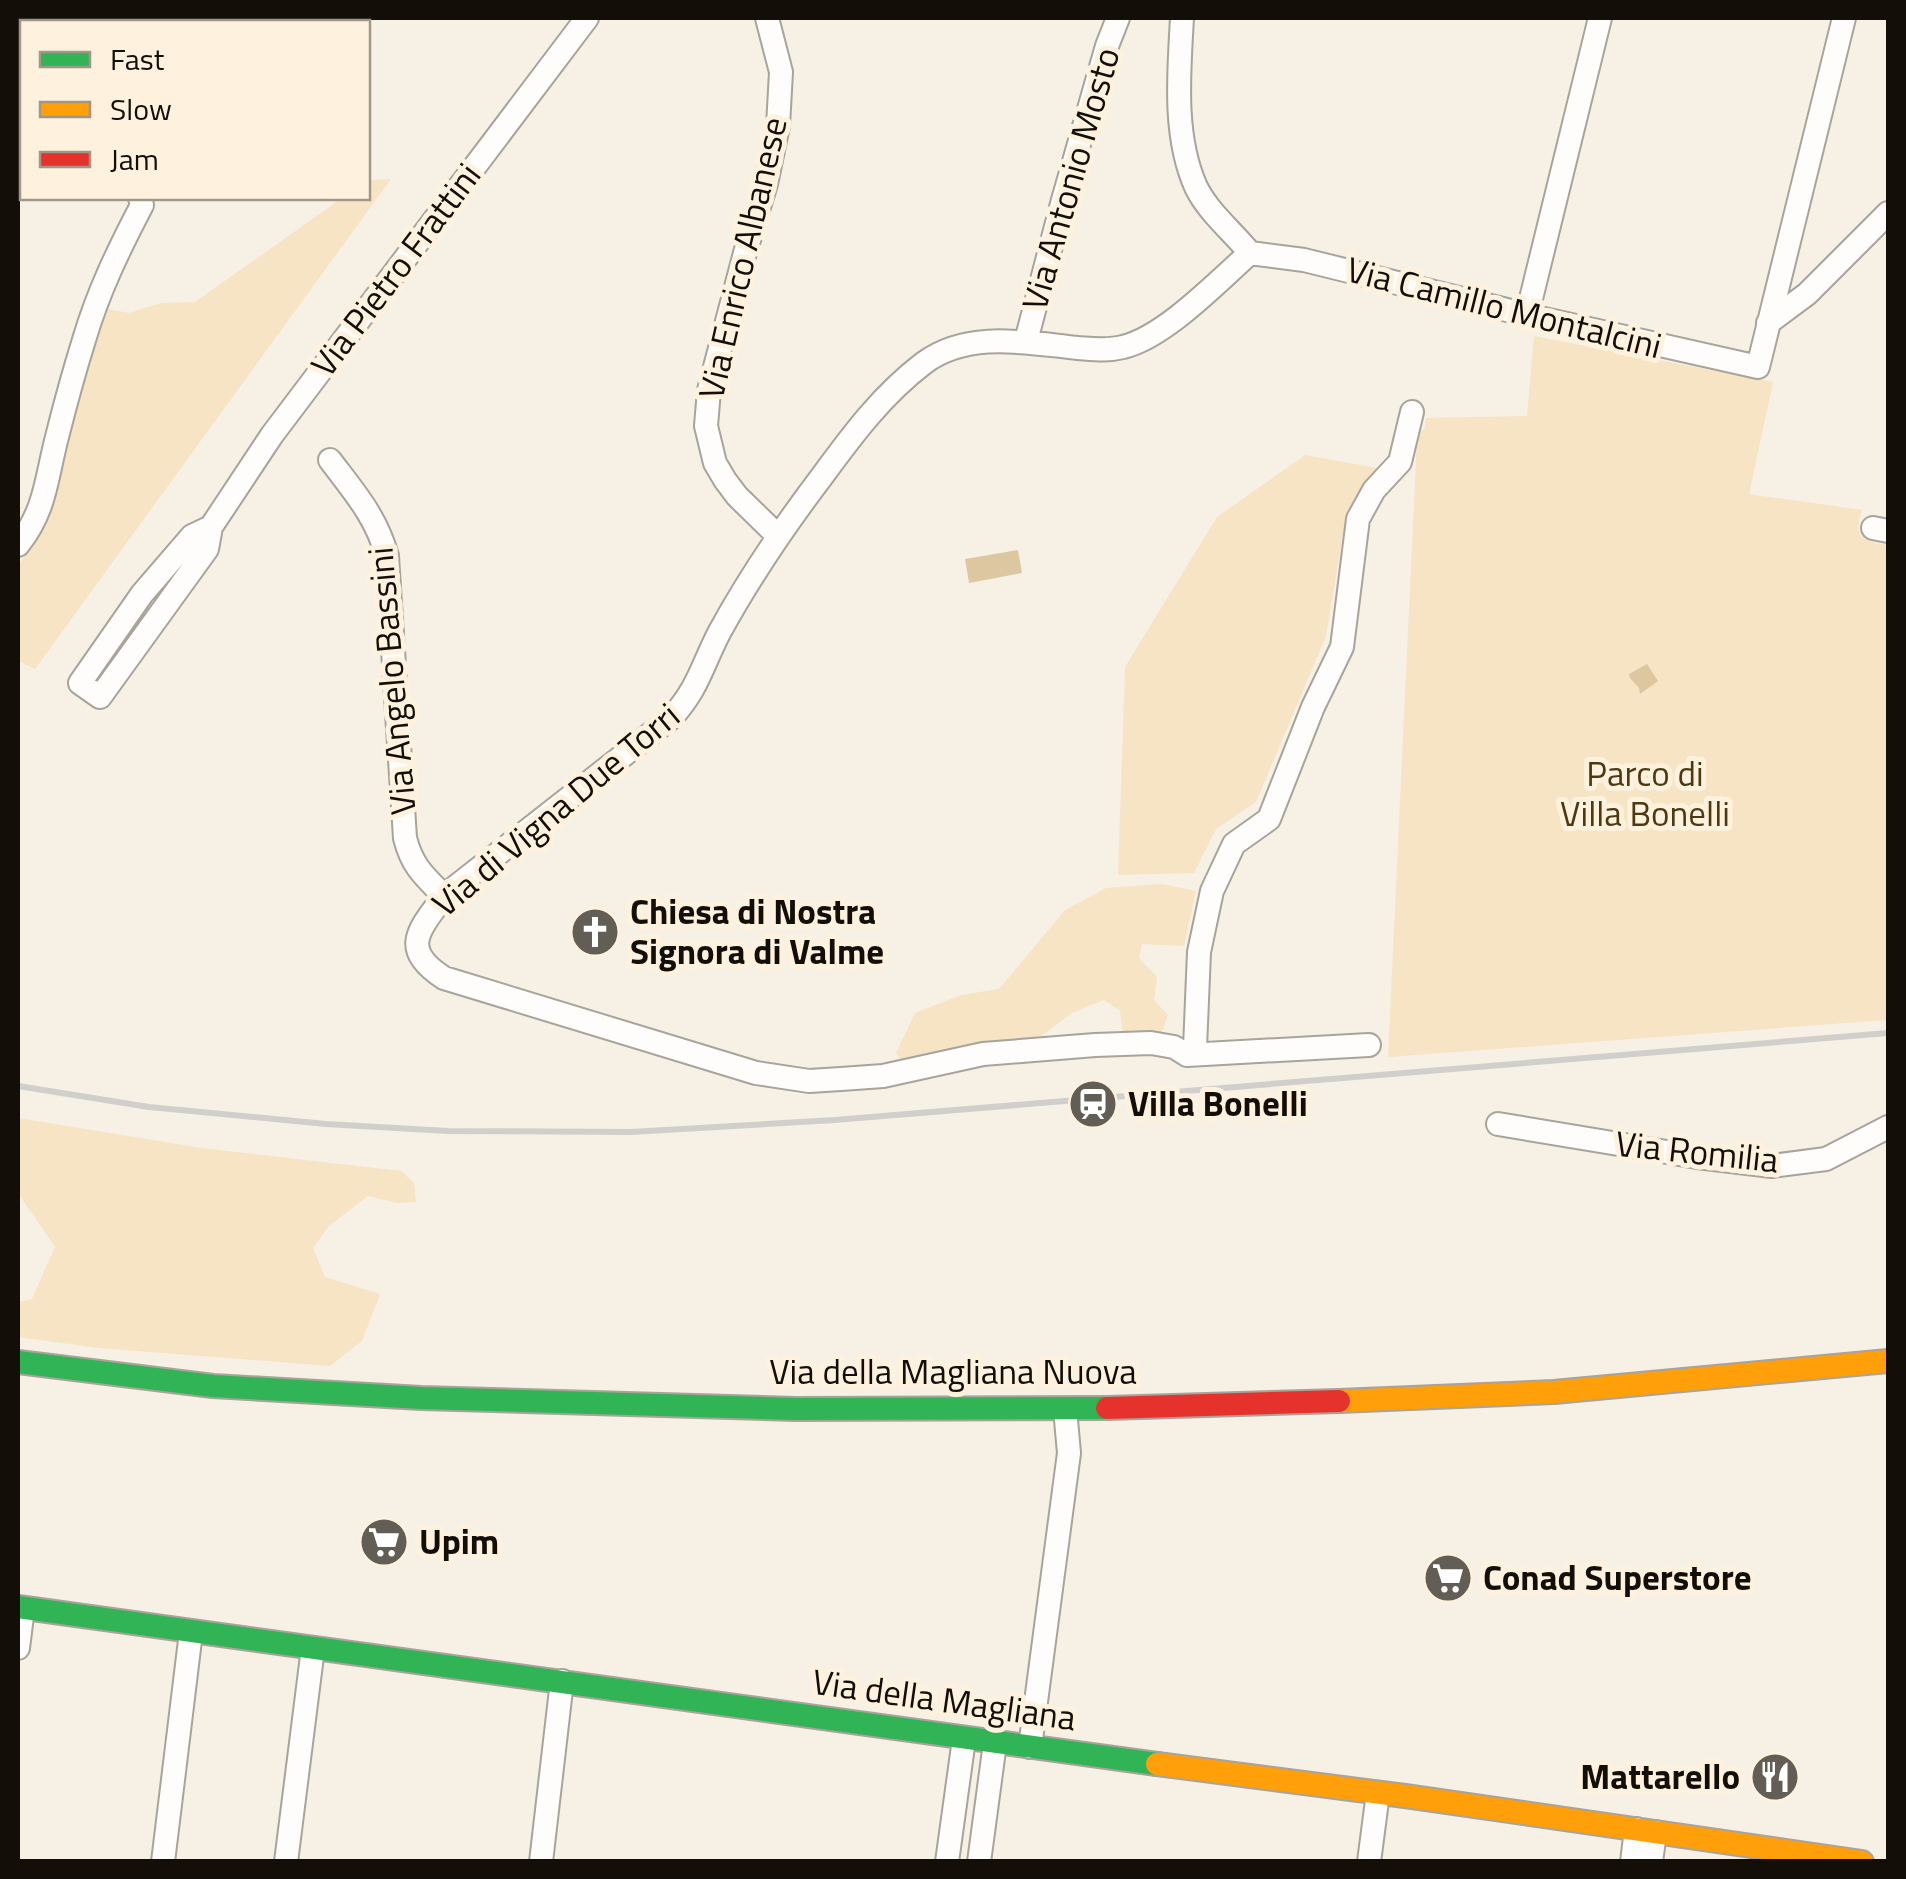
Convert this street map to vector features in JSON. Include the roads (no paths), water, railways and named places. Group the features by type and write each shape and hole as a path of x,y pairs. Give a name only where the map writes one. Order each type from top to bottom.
{"main road":[{"name":"Via della Magliana Nuova","path":"18,1362 213,1386 421,1398 796,1408 1065,1409 1554,1392 1888,1361"},
{"name":"Via della Magliana","path":"20,1608 1646,1830 1776,1856 1862,1862"}],"street":[{"name":"Via Pietro Frattini","path":"211,527 192,536 142,594 80,683 100,697 206,549 211,527 272,436 587,18"},
{"name":"Via Enrico Albanese","path":"767,18 782,72 778,126 766,184 709,390 706,426 716,463 726,480 778,536"},
{"name":"Via Antonio Mosto","path":"1026,342 1074,161 1118,18"},
{"path":"1182,18 1181,124 1190,167 1206,204 1250,254"},
{"path":"1527,315 1600,18"},
{"path":"1768,323 1844,18"},
{"path":"18,545 32,528 42,503 84,337 110,266 142,205 141,200"},
{"path":"1768,323 1807,294 1888,213"},
{"name":"Via di Vigna Due Torri","path":"1250,254 1155,334 1128,346 1100,350 1001,341 947,350 926,362 880,402 778,536 719,634 693,692 671,718 444,896 420,928 416,950 429,968 444,978 756,1073 809,1081 884,1076 983,1054 1095,1046 1151,1043 1188,1055 1369,1046"},
{"name":"Via Camillo Montalcini","path":"1250,254 1304,260 1758,367 1768,323"},
{"path":"1188,1055 1194,1048 1199,952 1212,891 1234,844 1268,819 1342,647 1358,519 1374,490 1400,462 1412,412"},
{"name":"Via Angelo Bassini","path":"330,460 370,512 381,533 387,556 405,838 410,858 444,896"},
{"name":"Via Romilia","path":"1498,1124 1697,1158 1772,1166 1826,1159 1888,1127"},
{"path":"1030,1747 1069,1453 1065,1409"},
{"path":"18,1648 20,1608"},
{"path":"163,1862 191,1632"},
{"path":"286,1862 313,1648"},
{"path":"541,1862 562,1682"},
{"path":"947,1862 964,1739"},
{"path":"979,1862 995,1743"},
{"path":"1369,1862 1378,1793"},
{"path":"1632,1862 1646,1830"},
{"path":"1646,1830 1652,1862"}],"railway":[{"path":"18,1086 149,1107 326,1124 448,1131 631,1132 835,1120 1888,1033"}],"place":[{"name":"Chiesa di Nostra Signora di Valme","path":"595,932"},
{"name":"Villa Bonelli","path":"1093,1104"},
{"name":"Upim","path":"384,1542"},
{"name":"Conad Superstore","path":"1448,1578"},
{"name":"Mattarello","path":"1775,1777"}],"park label":[{"name":"Parco di Villa Bonelli","path":"1645,794"}]}
